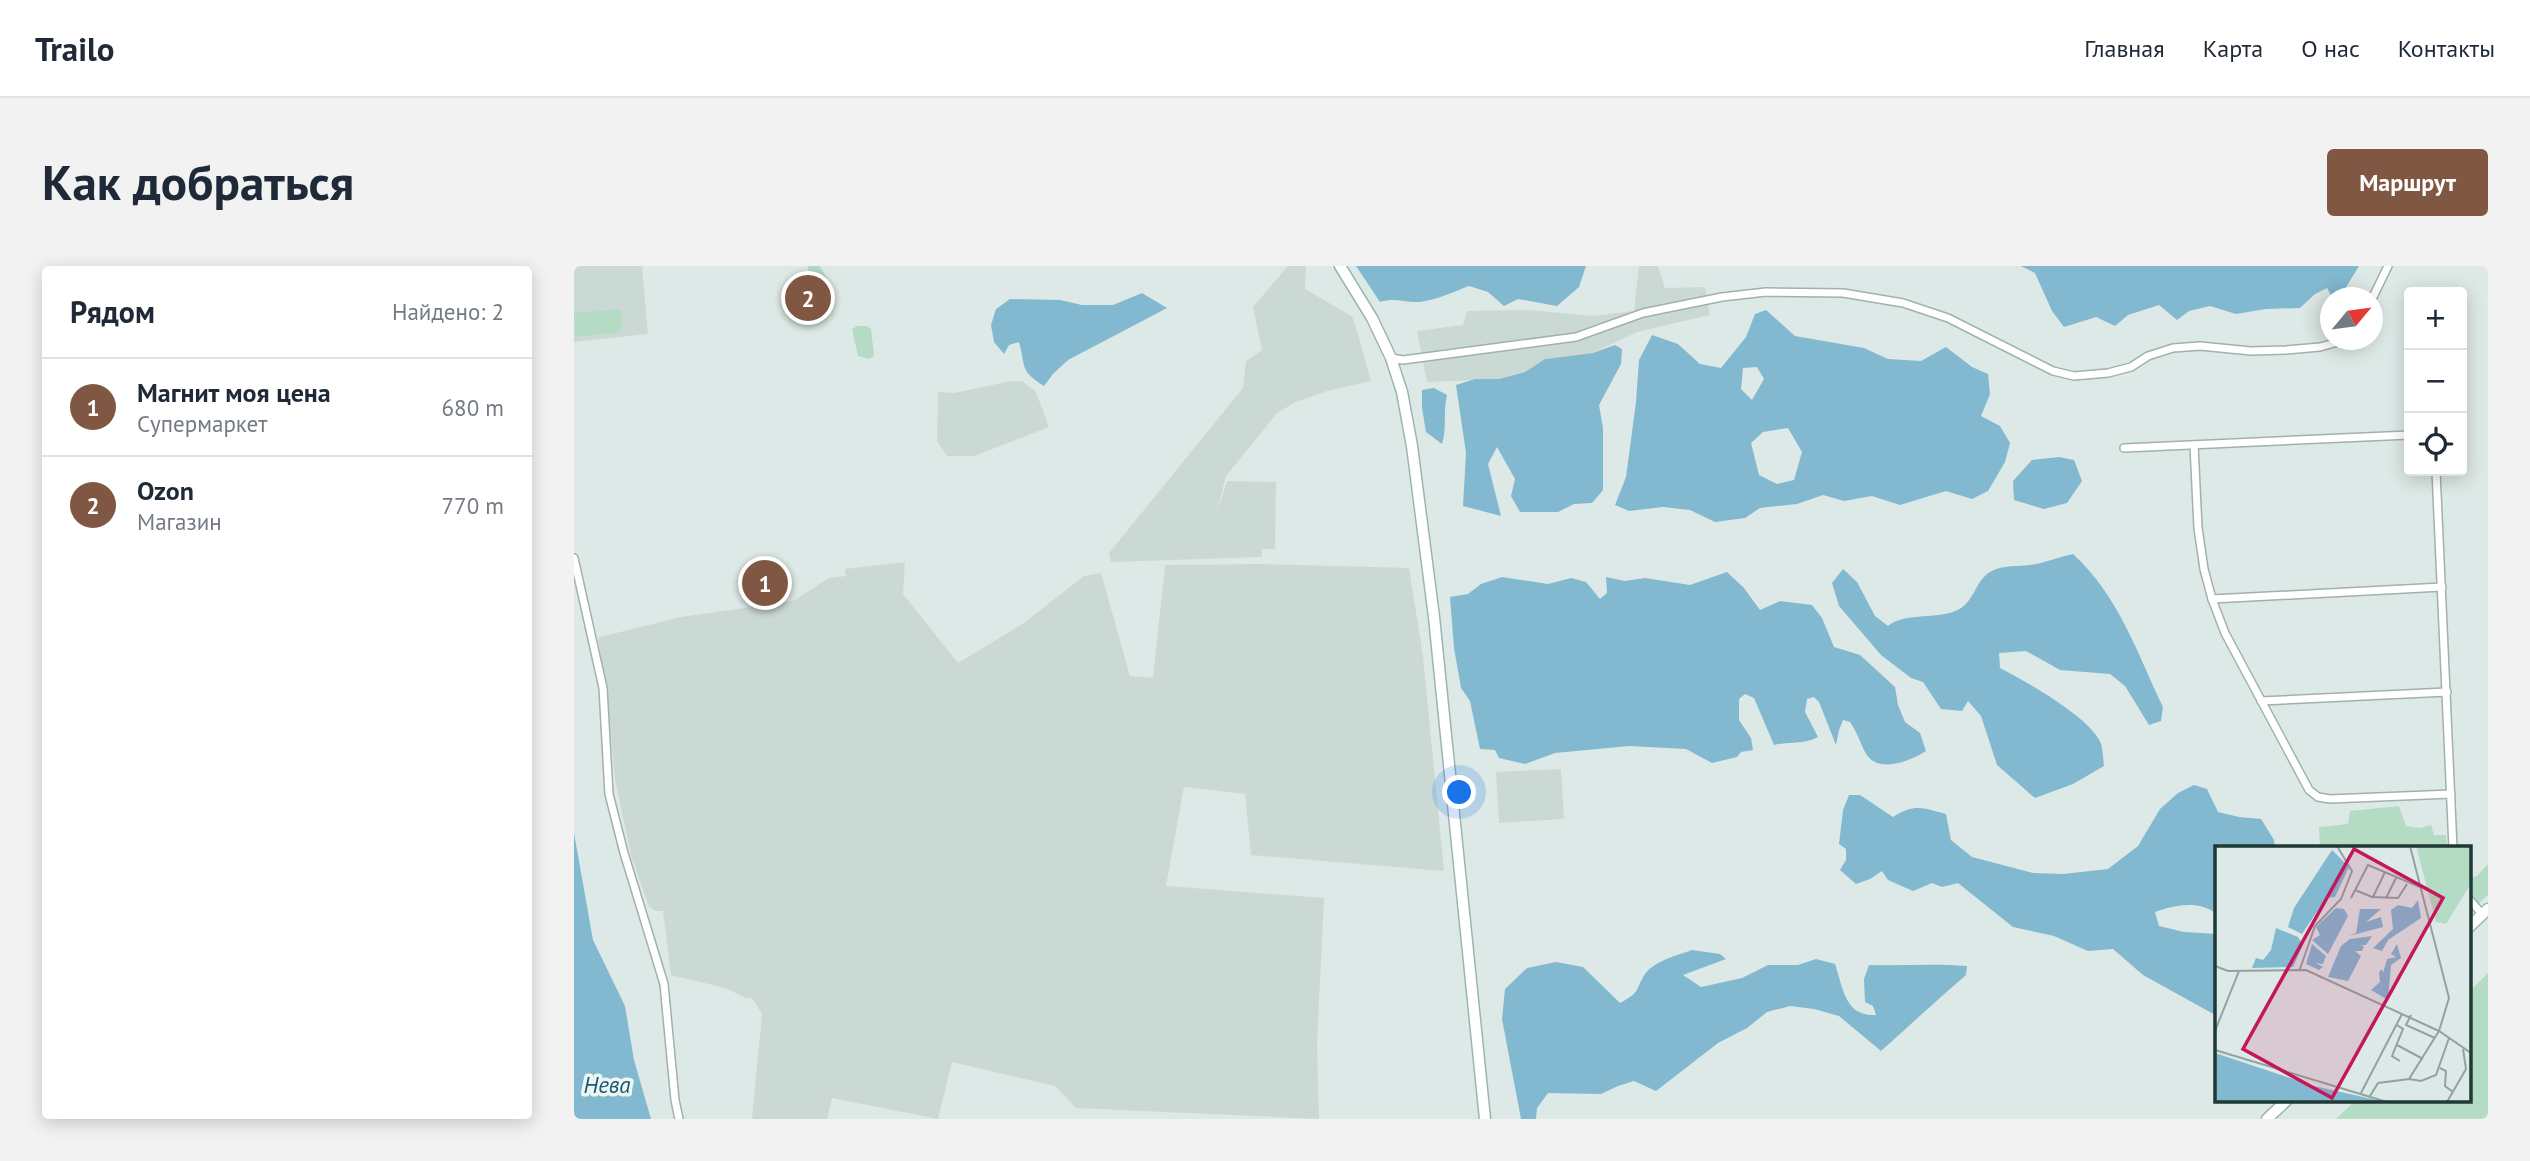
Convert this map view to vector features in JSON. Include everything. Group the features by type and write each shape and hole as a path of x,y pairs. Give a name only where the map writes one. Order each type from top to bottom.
{"main road":[{"path":"1340,266 1372,318 1391,358 1405,408 1424,537 1485,1119"},
{"path":"2470,926 2485,912"},
{"path":"2267,1119 2285,1102"}],"street":[{"path":"2378,287 2388,266"},
{"path":"1391,358 1403,360 1576,337 1643,313 1722,297 1766,292 1843,293 1903,303 1948,318 2053,372 2074,376 2108,373 2131,367 2148,356 2173,348 2200,346 2251,351 2320,347"},
{"path":"2124,448 2404,435"},
{"path":"2194,445 2198,528 2211,599 2225,633 2309,790 2318,797 2451,794"},
{"path":"2436,476 2454,846"},
{"path":"574,558 603,688 609,794 664,984 678,1119"},
{"path":"2211,599 2442,587"},
{"path":"2261,701 2447,692"},
{"path":"2470,900 2485,912"}],"shaded area":[{"path":"574,266 642,266 648,334 574,342"},
{"path":"1288,266 1306,266 1305,289 1353,317 1371,381 1327,391 1296,402 1277,413 1226,476 1216,515 1227,481 1276,482 1275,549 1262,549 1262,557 1111,562 1109,553 1243,388 1246,361 1262,350 1253,307"},
{"path":"1639,266 1658,266 1665,288 1705,287 1710,315 1637,332 1593,353 1545,359 1525,372 1499,379 1427,382 1417,331 1463,325 1467,311 1529,310 1593,316 1634,311"},
{"path":"1022,381 1036,392 1049,427 974,456 947,456 937,441 938,392 954,393"},
{"path":"905,562 903,594 958,663 1024,623 1084,576 1101,573 1130,676 1153,678 1165,565 1259,564 1409,568 1423,656 1444,871 1251,855 1245,794 1184,787 1166,886 1324,898 1317,1044 1319,1119 1076,1108 1055,1086 952,1062 938,1119 832,1098 827,1119 752,1119 762,1014 752,998 725,988 671,975 663,911 649,907 631,855 615,780 607,690 598,640 600,637 681,617 793,601 829,578 846,576 845,569"},
{"path":"1561,769 1564,819 1499,823 1496,772"}],"green space":[{"path":"808,266 820,266 829,282 819,308 814,305 813,282 809,281"},
{"path":"621,309 622,328 615,333 575,337 574,313"},
{"path":"857,326 871,329 874,356 869,359 858,356 852,329"},
{"path":"2399,806 2406,826 2420,828 2431,825 2434,835 2446,835 2447,846 2320,846 2319,827 2348,824 2350,811"},
{"path":"2488,864 2488,895 2470,912 2470,878 2477,876"},
{"path":"2488,973 2488,1119 2336,1119 2354,1102 2470,1102 2470,991"}],"water":[{"path":"1356,266 1586,266 1579,287 1557,306 1518,299 1504,306 1488,292 1469,286 1426,301 1380,302"},
{"path":"2021,266 2359,266 2346,287 2320,287 2320,292 2300,308 2266,309 2236,314 2210,306 2189,311 2177,320 2159,305 2128,315 2115,326 2096,317 2064,327 2052,311 2035,273"},
{"path":"1142,293 1167,308 1068,360 1044,386 1027,372 1019,342 1009,345 1004,354 994,342 991,325 996,309 1010,299 1113,305"},
{"path":"1766,310 1795,336 1864,348 1888,359 1921,361 1946,347 1972,367 1988,374 1990,394 1981,416 2000,426 2010,443 2005,462 1988,491 1972,499 1946,491 1900,505 1872,496 1844,501 1823,495 1797,504 1760,508 1745,518 1715,522 1690,510 1663,507 1629,511 1615,505 1626,477 1639,360 1652,335 1678,344 1700,364 1721,368 1746,337 1755,314","holes":["1757,367 1764,379 1752,400 1741,389 1743,368","1788,428 1802,452 1794,480 1777,484 1759,475 1751,443 1763,432"]},
{"path":"1615,345 1622,349 1621,364 1599,405 1603,428 1603,490 1592,503 1574,504 1558,512 1520,512 1511,496 1515,479 1497,447 1488,464 1501,516 1463,506 1466,453 1456,385 1475,379 1499,379 1525,372 1545,359 1593,353"},
{"path":"1434,388 1447,395 1442,444 1426,432 1422,408 1422,390"},
{"path":"2059,457 2074,460 2082,481 2067,503 2044,509 2014,500 2013,481 2032,460"},
{"path":"2073,554 2103,588 2126,626 2163,707 2161,721 2149,725 2125,686 2110,674 2060,670 2026,651 1999,653 2000,668 2072,712 2095,734 2101,744 2104,766 2073,784 2035,798 1997,765 1981,716 1968,701 1962,711 1941,709 1923,682 1911,678 1881,655 1839,606 1832,583 1843,569 1857,582 1875,616 1888,626 1895,621 1944,614 1961,608 1984,577 1994,570 2036,564"},
{"path":"1727,572 1744,588 1760,610 1780,601 1812,605 1822,618 1834,647 1860,655 1895,687 1905,722 1920,733 1926,751 1903,762 1877,763 1865,752 1850,722 1843,720 1836,745 1819,702 1814,697 1807,699 1805,712 1818,737 1774,745 1754,698 1745,694 1739,699 1739,720 1751,738 1753,750 1712,763 1686,749 1629,746 1555,753 1525,764 1499,758 1495,750 1480,749 1470,701 1461,688 1454,648 1450,597 1468,594 1481,584 1502,577 1548,584 1571,578 1586,582 1600,599 1607,593 1606,577 1625,581 1645,578 1690,585"},
{"path":"2194,785 2207,789 2218,812 2261,819 2274,840 2275,846 2215,846 2215,913 2195,905 2155,912 2159,926 2184,932 2215,934 2215,1015 2143,975 2113,949 2088,951 2054,936 2013,927 1958,883 1942,887 1932,883 1913,891 1888,880 1882,871 1856,884 1840,870 1846,860 1846,849 1839,844 1843,810 1849,795 1860,795 1893,817 1913,808 1946,814 1951,840 1972,857 2033,873 2063,874 2108,869 2138,846 2160,809 2178,793"},
{"name":"Нева","path":"574,833 593,940 625,1006 634,1060 651,1119 574,1119"},
{"path":"1692,950 1720,954 1726,959 1683,975 1701,987 1742,978 1768,965 1798,965 1816,959 1835,964 1843,991 1852,1006 1866,1014 1876,1015 1873,1006 1865,1002 1864,979 1869,965 1967,966 1966,975 1881,1051 1839,1016 1790,1006 1767,1012 1747,1028 1718,1043 1656,1091 1634,1081 1601,1094 1548,1093 1537,1108 1536,1119 1521,1119 1502,1019 1505,989 1527,968 1556,962 1583,967 1620,1003 1635,993 1645,974 1654,965"}],"place":[{"name":"Ozon","path":"808,298"},
{"name":"Магнит моя цена","path":"765,583"}]}
